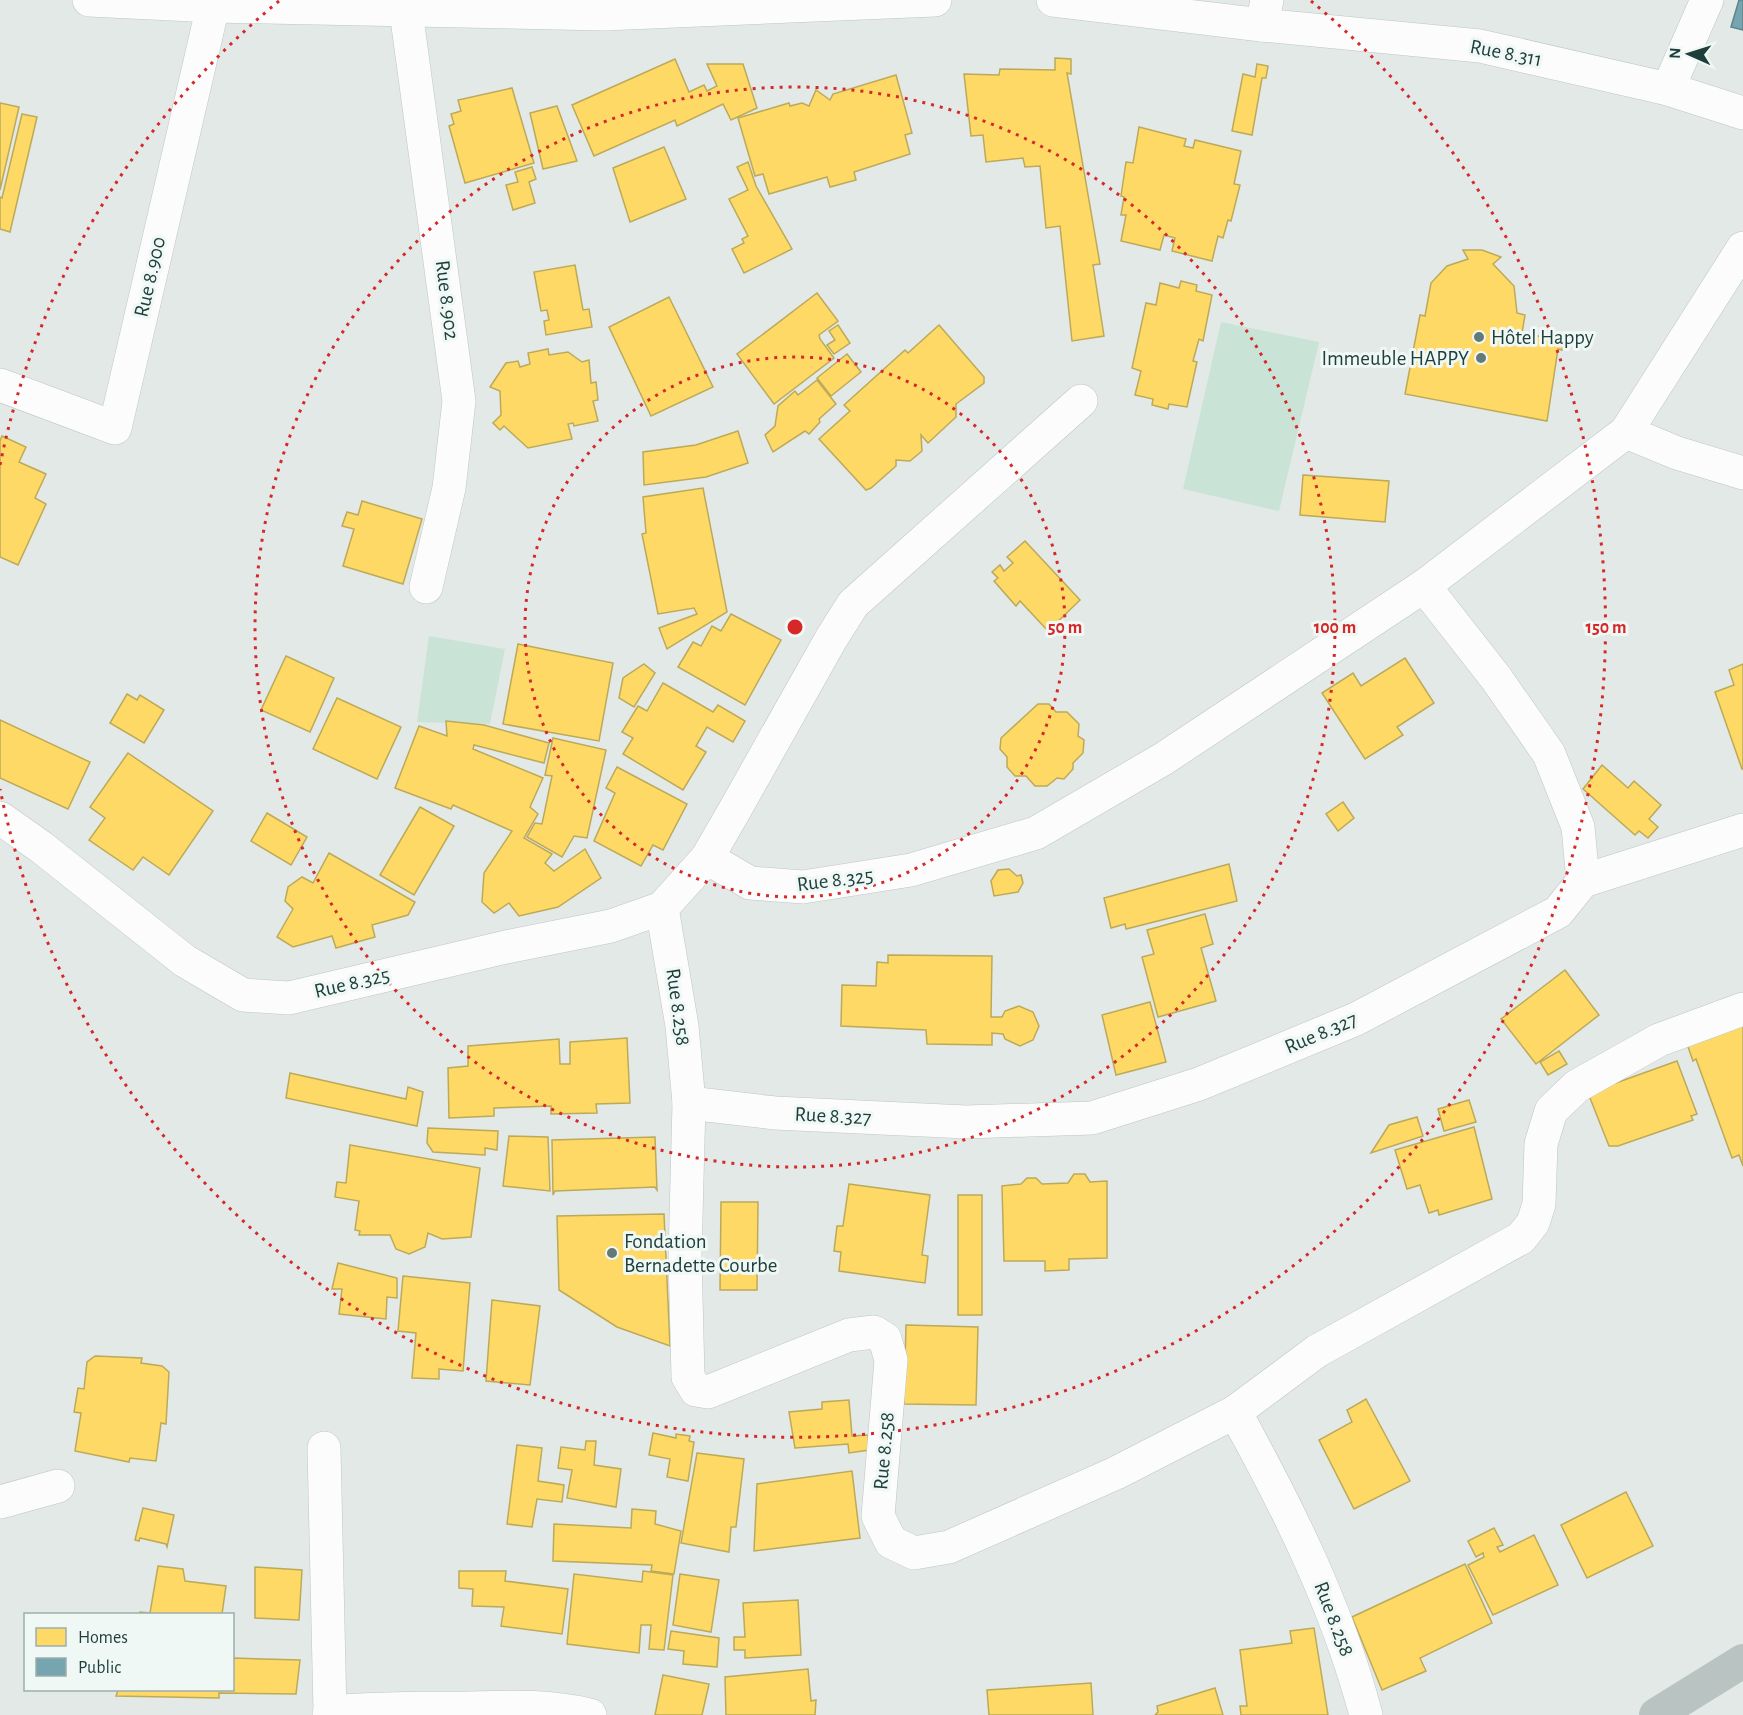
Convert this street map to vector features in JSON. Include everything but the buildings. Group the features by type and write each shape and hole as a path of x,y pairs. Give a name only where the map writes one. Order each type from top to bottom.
{"highway":[{"path":"1656,1715 1743,1661"}],"street":[{"path":"89,0 213,6 295,4 406,11 605,14 814,2 935,0"},
{"name":"Rue 8.311","path":"1053,0 1264,12 1480,46 1668,89 1743,113"},
{"path":"1668,89 1707,0"},
{"name":"Rue 8.900","path":"0,385 115,428 213,6"},
{"name":"Rue 8.902","path":"406,11 459,401 449,488 426,587"},
{"path":"1743,248 1626,432 1677,453 1743,473"},
{"path":"706,858 853,604 1081,401"},
{"name":"Rue 8.325","path":"0,818 41,847 185,961 243,995 289,998 506,947 611,926 662,908 706,858 750,883 802,887 911,870 1036,833 1163,759 1425,586 1626,432"},
{"path":"1425,586 1496,678 1549,754 1578,827 1583,881 1743,830"},
{"name":"Rue 8.327","path":"690,1103 775,1113 966,1122 1092,1118 1198,1083 1356,1019 1558,912 1583,881"},
{"name":"Rue 8.258","path":"662,908 682,1026 690,1103 685,1256 688,1377 696,1390 708,1392 849,1335 874,1332 885,1339 891,1360 878,1516 891,1542 914,1553 949,1547 1116,1473 1235,1412 1302,1540 1342,1635 1366,1715"},
{"path":"1235,1412 1317,1351 1521,1238 1533,1223 1539,1204 1541,1144 1551,1111 1577,1086 1659,1040 1743,1009"},
{"path":"324,1448 330,1713 397,1707 519,1706 563,1708 590,1715"},
{"path":"0,1502 58,1486"}],"green space":[{"path":"1221,322 1319,342 1279,511 1183,489"},
{"path":"429,636 505,649 490,724 417,722"}],"place":[{"name":"Hôtel Happy","path":"1479,337"},
{"name":"Immeuble HAPPY","path":"1481,358"},
{"name":"Fondation Bernadette Courbe","path":"612,1253"}]}
